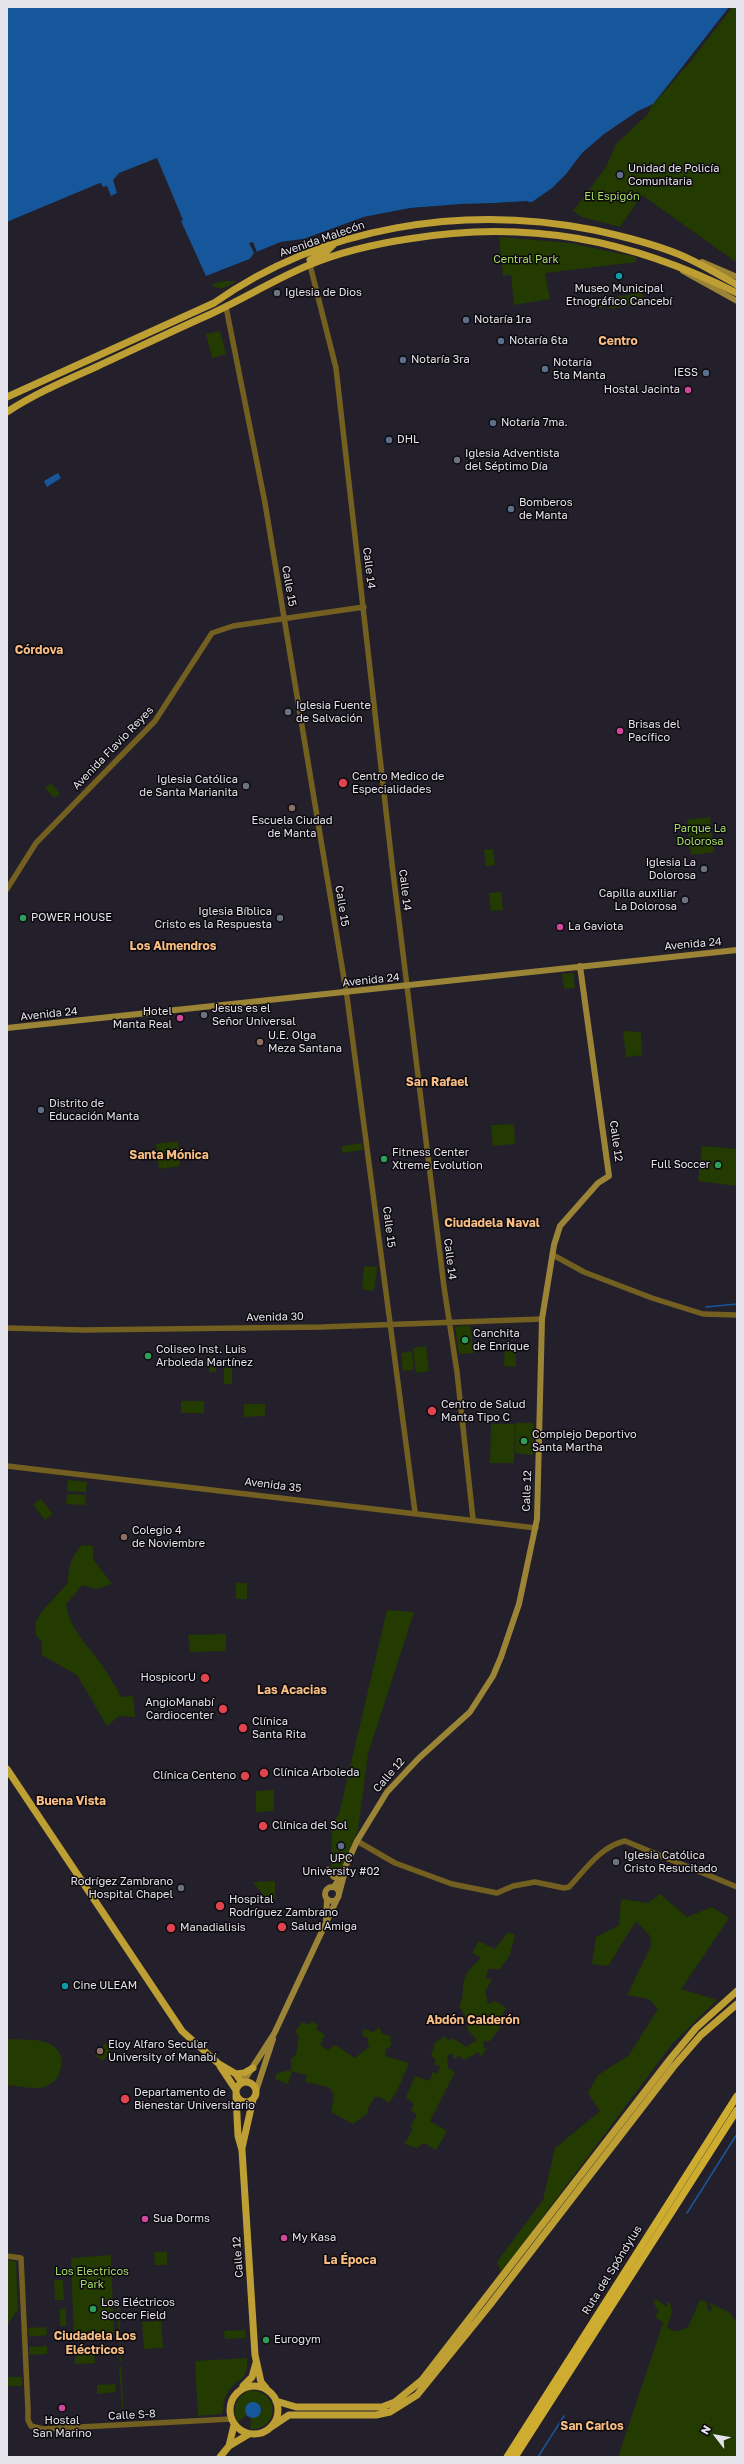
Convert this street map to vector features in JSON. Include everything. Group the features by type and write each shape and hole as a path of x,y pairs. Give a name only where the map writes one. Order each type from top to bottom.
{"highway":[{"name":"Ruta del Spóndylus","path":"507,2457 737,2096"},
{"name":"Ruta del Spóndylus","path":"515,2457 737,2110"}],"main road":[{"name":"Avenida Malecón","path":"7,397 214,303 240,284 274,267 336,243 381,230 427,223 476,219 520,220 559,224 615,234 658,246 692,261 737,285"},
{"name":"Avenida Malecón","path":"7,412 39,392 226,307 310,264 353,250 389,242 444,233 486,230 526,232 583,239 617,247 673,264 737,293"},
{"path":"226,307 227,302 235,297 316,258 336,243"},
{"name":"Avenida Malecón","path":"692,261 701,262 737,277"},
{"name":"Avenida Malecón","path":"673,264 737,301"},
{"name":"Avenida 24","path":"7,1028 346,993 580,966 737,950"},
{"name":"Calle 12","path":"326,1924 326,1890 334,1887 348,1862 357,1841 387,1792 418,1758 470,1712 493,1676 513,1624 536,1528 542,1319 553,1255 560,1226 598,1183 609,1176 580,966"},
{"path":"7,1769 173,2019 186,2035 219,2064 236,2074 242,2083 251,2084 256,2091 253,2099 248,2102 242,2102 219,2064"},
{"name":"Calle 12","path":"242,2083 273,2036 326,1924 338,1896 348,1862"},
{"path":"328,1870 334,1877 341,1875"},
{"path":"327,1899 333,1901 338,1896 334,1887"},
{"path":"229,2446 233,2422 230,2402 241,2388 253,2385 266,2388 276,2400 296,2407 382,2407 395,2402 412,2390 485,2300 671,2058 696,2028 737,1991"},
{"path":"220,2457 229,2446 249,2434 265,2432 289,2414 376,2415 390,2412 417,2395 481,2317 684,2054 711,2026 737,2004"},
{"name":"Calle 12","path":"256,2091 273,2036"},
{"path":"236,2074 244,2073 253,2068"},
{"path":"236,2093 242,2083"},
{"name":"Calle 12","path":"236,2093 238,2136 242,2150 256,2363 261,2382 266,2388"},
{"name":"Calle 12","path":"242,2150 253,2099"},
{"name":"Calle 12","path":"241,2388 252,2377 256,2363"},
{"path":"271,2427 278,2414 276,2400"},
{"path":"233,2422 249,2434"}],"street":[{"name":"Calle 14","path":"310,264 336,368 407,986 444,1287 450,1321 473,1519"},
{"name":"Calle 15","path":"226,307 265,503 346,993 415,1512"},
{"name":"Avenida Flavio Reyes","path":"7,889 36,843 156,721 209,635 218,630 233,626 364,607"},
{"path":"553,1255 584,1272 652,1298 703,1314 737,1315"},
{"name":"Avenida 30","path":"7,1328 125,1330 542,1319"},
{"name":"Avenida 35","path":"7,1466 415,1512 536,1528"},
{"path":"357,1841 395,1863 452,1884 497,1893 513,1886 530,1882 564,1888 569,1887 600,1854 617,1843 625,1841 737,1887"},
{"name":"Calle S-8","path":"7,2256 21,2258 28,2420 35,2428 75,2428 233,2422"}],"green space":[{"name":"El Espigón","path":"729,7 737,7 737,263 642,195 620,227 582,217 573,211 606,167 616,144 647,115 653,104"},
{"name":"Central Park","path":"499,237 570,243 636,257 636,262 545,273 550,299 514,305 511,275 503,276"},
{"path":"224,281 236,281 224,288 218,288 211,284"},
{"path":"642,292 644,302 610,309 609,306 599,308 598,301"},
{"path":"220,331 226,354 212,358 206,334"},
{"path":"51,783 60,794 54,798 45,788"},
{"name":"Parque La Dolorosa","path":"710,817 714,852 691,855 687,820"},
{"path":"493,849 495,865 486,866 484,850"},
{"path":"501,892 503,910 491,911 489,893"},
{"path":"573,973 575,988 564,989 562,974"},
{"path":"623,1031 641,1032 642,1055 626,1057"},
{"path":"514,1124 515,1144 493,1146 491,1125"},
{"path":"178,1141 180,1166 159,1169 156,1144"},
{"path":"362,1143 363,1150 342,1153 342,1146"},
{"name":"Full Soccer","path":"702,1146 737,1149 737,1186 698,1181"},
{"path":"364,1266 377,1267 374,1291 362,1289"},
{"name":"Canchita de Enrique","path":"470,1325 474,1353 459,1354 455,1327"},
{"path":"505,1345 516,1345 516,1367 504,1366"},
{"path":"426,1346 429,1371 416,1373 413,1348"},
{"path":"412,1351 414,1370 403,1371 401,1353"},
{"path":"209,1357 216,1357 216,1372 209,1372"},
{"path":"224,1368 232,1368 232,1384 224,1384"},
{"path":"181,1401 204,1401 204,1413 181,1413"},
{"path":"244,1404 265,1404 265,1416 244,1417"},
{"name":"Complejo Deportivo Santa Martha","path":"516,1423 532,1423 534,1426 533,1455 515,1453"},
{"path":"491,1424 515,1424 514,1463 490,1463"},
{"path":"68,1480 87,1482 86,1492 67,1491"},
{"path":"67,1494 86,1495 85,1505 66,1504"},
{"path":"41,1499 53,1514 45,1520 33,1505"},
{"path":"82,1545 93,1546 93,1559 112,1584 96,1589 82,1585 66,1605 68,1614 75,1630 105,1669 121,1697 133,1696 135,1717 119,1716 107,1726 77,1675 42,1655 42,1642 36,1635 35,1622 43,1610 68,1583 71,1562"},
{"path":"236,1583 247,1583 247,1599 236,1599"},
{"path":"387,1610 414,1612 368,1754 358,1830 340,1873 335,1874 331,1870 332,1824 339,1814"},
{"path":"226,1634 226,1651 190,1652 188,1635"},
{"path":"274,1790 274,1811 256,1812 256,1791"},
{"path":"275,1881 275,1899 269,1902 253,1882"},
{"path":"660,1894 687,1917 712,1907 729,1918 681,1989 717,2000 672,2044 501,2273 497,2262 543,2200 555,2148 600,2111 588,2093 598,2075 629,2055 658,2009 649,1999 627,1995 651,1946 650,1936 636,1921 608,1966 592,1964 596,1937 619,1925 621,1899 648,1903"},
{"path":"508,1932 515,1935 510,1955 500,1969 488,1969 486,1978 492,1980 485,1991 488,2004 495,2001 506,2008 498,2025 501,2027 490,2041 484,2041 483,2048 487,2048 480,2057 479,2052 464,2060 459,2056 453,2060 453,2054 447,2055 448,2068 455,2072 430,2121 447,2131 436,2150 424,2143 417,2148 404,2144 413,2129 410,2127 417,2115 411,2110 414,2104 406,2097 415,2076 429,2081 433,2072 437,2074 440,2067 434,2064 436,2059 431,2056 435,2043 445,2036 448,2041 453,2038 466,2047 477,2040 467,2029 469,2022 459,2006 462,1999 465,1977 471,1968 481,1958 472,1953 479,1941 495,1949"},
{"path":"312,2021 318,2025 316,2029 325,2035 320,2045 328,2050 335,2045 355,2058 370,2046 367,2043 369,2039 362,2035 364,2029 374,2032 379,2027 382,2033 391,2037 389,2041 392,2041 389,2049 386,2048 385,2056 409,2063 397,2091 389,2103 380,2097 375,2097 367,2110 369,2112 353,2124 331,2112 334,2095 329,2087 305,2082 307,2076 292,2071 288,2084 275,2079 277,2073 291,2070 291,2059 296,2055 299,2037 295,2032 302,2022 309,2025"},
{"path":"7,2039 40,2041 50,2044 56,2048 60,2054 61,2067 56,2079 50,2084 40,2088 7,2085"},
{"path":"105,2043 112,2048 103,2061 96,2056"},
{"path":"154,2252 167,2252 167,2265 155,2265"},
{"name":"Los Electricos Park","path":"111,2255 114,2338 74,2340 71,2258"},
{"path":"7,2260 16,2262 18,2312 16,2312 7,2326"},
{"path":"54,2280 63,2280 64,2300 55,2300"},
{"path":"656,2299 667,2307 667,2303 670,2302 672,2312 667,2327 672,2331 680,2331 688,2327 700,2300 706,2301 709,2312 712,2310 710,2303 729,2312 737,2323 737,2457 618,2457 663,2323 655,2317 659,2312 653,2302"},
{"path":"119,2305 121,2361 120,2362 117,2306"},
{"path":"66,2308 66,2326 60,2326 60,2309"},
{"path":"161,2321 163,2348 144,2349 142,2322"},
{"path":"46,2327 47,2335 29,2337 28,2328"},
{"path":"245,2330 245,2338 225,2339 224,2331"},
{"path":"47,2346 47,2354 29,2355 29,2347"},
{"path":"94,2353 95,2363 75,2364 75,2354"},
{"path":"247,2358 246,2372 226,2395 222,2414 198,2416 195,2361"},
{"path":"119,2366 121,2366 124,2421 123,2420"},
{"path":"7,2377 22,2377 22,2386 7,2386"},
{"path":"115,2384 116,2392 97,2394 97,2385"},
{"path":"248,2391 259,2392 266,2396 271,2402 273,2409 271,2417 267,2423 260,2428 250,2429 251,2418 247,2415 238,2422 236,2417 235,2408 237,2400"}],"water":[{"path":"7,7 729,8 653,104 638,111 604,134 582,153 566,174 552,188 532,202 460,204 411,208 364,217 304,239 281,242 254,253 250,259 206,276 181,221 183,220 157,158 119,173 113,180 117,193 111,196 107,186 103,187 100,183 7,222"},
{"path":"58,473 61,478 47,487 44,481"},
{"path":"250,2402 256,2402 261,2407 259,2416 256,2418 250,2418 245,2413 245,2407"}],"pier":[{"path":"729,7 731,9 691,61 652,106"},
{"path":"101,183 104,189 100,185 7,224 7,222"},
{"path":"527,201 533,204 460,206 411,210 365,219 305,241 281,244 256,255 250,261 219,273 219,271 250,259 254,253 249,243 253,242 257,252 281,242 304,239 364,217 411,208"}],"waterway":[{"path":"706,1307 737,1304"},
{"path":"687,2213 737,2134"},
{"path":"538,2457 564,2416"}],"place":[{"name":"Unidad de Policía Comunitaria","path":"620,175"},
{"name":"Museo Municipal Etnográfico Cancebí","path":"619,276"},
{"name":"Iglesia de Dios","path":"277,293"},
{"name":"Notaría 1ra","path":"466,320"},
{"name":"Notaría 6ta","path":"501,341"},
{"name":"Notaría 3ra","path":"403,360"},
{"name":"Notaría 5ta Manta","path":"545,369"},
{"name":"IESS","path":"706,373"},
{"name":"Hostal Jacinta","path":"688,390"},
{"name":"Notaría 7ma.","path":"493,423"},
{"name":"DHL","path":"389,440"},
{"name":"Iglesia Adventista del Séptimo Día","path":"457,460"},
{"name":"Bomberos de Manta","path":"511,509"},
{"name":"Iglesia Fuente de Salvación","path":"288,712"},
{"name":"Brisas del Pacífico","path":"620,731"},
{"name":"Centro Medico de Especialidades","path":"343,783"},
{"name":"Iglesia Católica de Santa Marianita","path":"246,786"},
{"name":"Escuela Ciudad de Manta","path":"292,808"},
{"name":"Iglesia La Dolorosa","path":"704,869"},
{"name":"Capilla auxiliar La Dolorosa","path":"685,900"},
{"name":"POWER HOUSE","path":"23,918"},
{"name":"Iglesia Bíblica Cristo es la Respuesta","path":"280,918"},
{"name":"La Gaviota","path":"560,927"},
{"name":"Jesus es el Señor Universal","path":"204,1015"},
{"name":"Hotel Manta Real","path":"180,1018"},
{"name":"U.E. Olga Meza Santana","path":"260,1042"},
{"name":"Distrito de Educación Manta","path":"41,1110"},
{"name":"Fitness Center Xtreme Evolution","path":"384,1159"},
{"name":"Full Soccer","path":"718,1165"},
{"name":"Canchita de Enrique","path":"465,1340"},
{"name":"Coliseo Inst. Luis Arboleda Martínez","path":"148,1356"},
{"name":"Centro de Salud Manta Tipo C","path":"432,1411"},
{"name":"Complejo Deportivo Santa Martha","path":"524,1441"},
{"name":"Colegio 4 de Noviembre","path":"124,1537"},
{"name":"HospicorU","path":"205,1678"},
{"name":"AngioManabí Cardiocenter","path":"223,1709"},
{"name":"Clínica Santa Rita","path":"243,1728"},
{"name":"Clínica Arboleda","path":"264,1773"},
{"name":"Clínica Centeno","path":"245,1776"},
{"name":"Clínica del Sol","path":"263,1826"},
{"name":"UPC University #02","path":"341,1846"},
{"name":"Iglesia Católica Cristo Resucitado","path":"616,1862"},
{"name":"Rodrígez Zambrano Hospital Chapel","path":"181,1888"},
{"name":"Hospital Rodríguez Zambrano","path":"220,1906"},
{"name":"Salud Amiga","path":"282,1927"},
{"name":"Manadialisis","path":"171,1928"},
{"name":"Cine ULEAM","path":"65,1986"},
{"name":"Eloy Alfaro Secular University of Manabí","path":"100,2051"},
{"name":"Departamento de Bienestar Universitario","path":"125,2099"},
{"name":"Sua Dorms","path":"145,2219"},
{"name":"My Kasa","path":"284,2238"},
{"name":"Los Eléctricos Soccer Field","path":"93,2309"},
{"name":"Eurogym","path":"266,2340"},
{"name":"Hostal San Marino","path":"62,2408"}],"district":[{"name":"Centro","path":"618,341"},
{"name":"Córdova","path":"39,650"},
{"name":"Los Almendros","path":"173,946"},
{"name":"San Rafael","path":"437,1082"},
{"name":"Santa Mónica","path":"169,1155"},
{"name":"Ciudadela Naval","path":"492,1223"},
{"name":"Las Acacias","path":"292,1690"},
{"name":"Buena Vista","path":"71,1801"},
{"name":"Abdón Calderón","path":"473,2020"},
{"name":"La Época","path":"350,2260"},
{"name":"Ciudadela Los Eléctricos","path":"95,2343"},
{"name":"San Carlos","path":"592,2426"}]}
